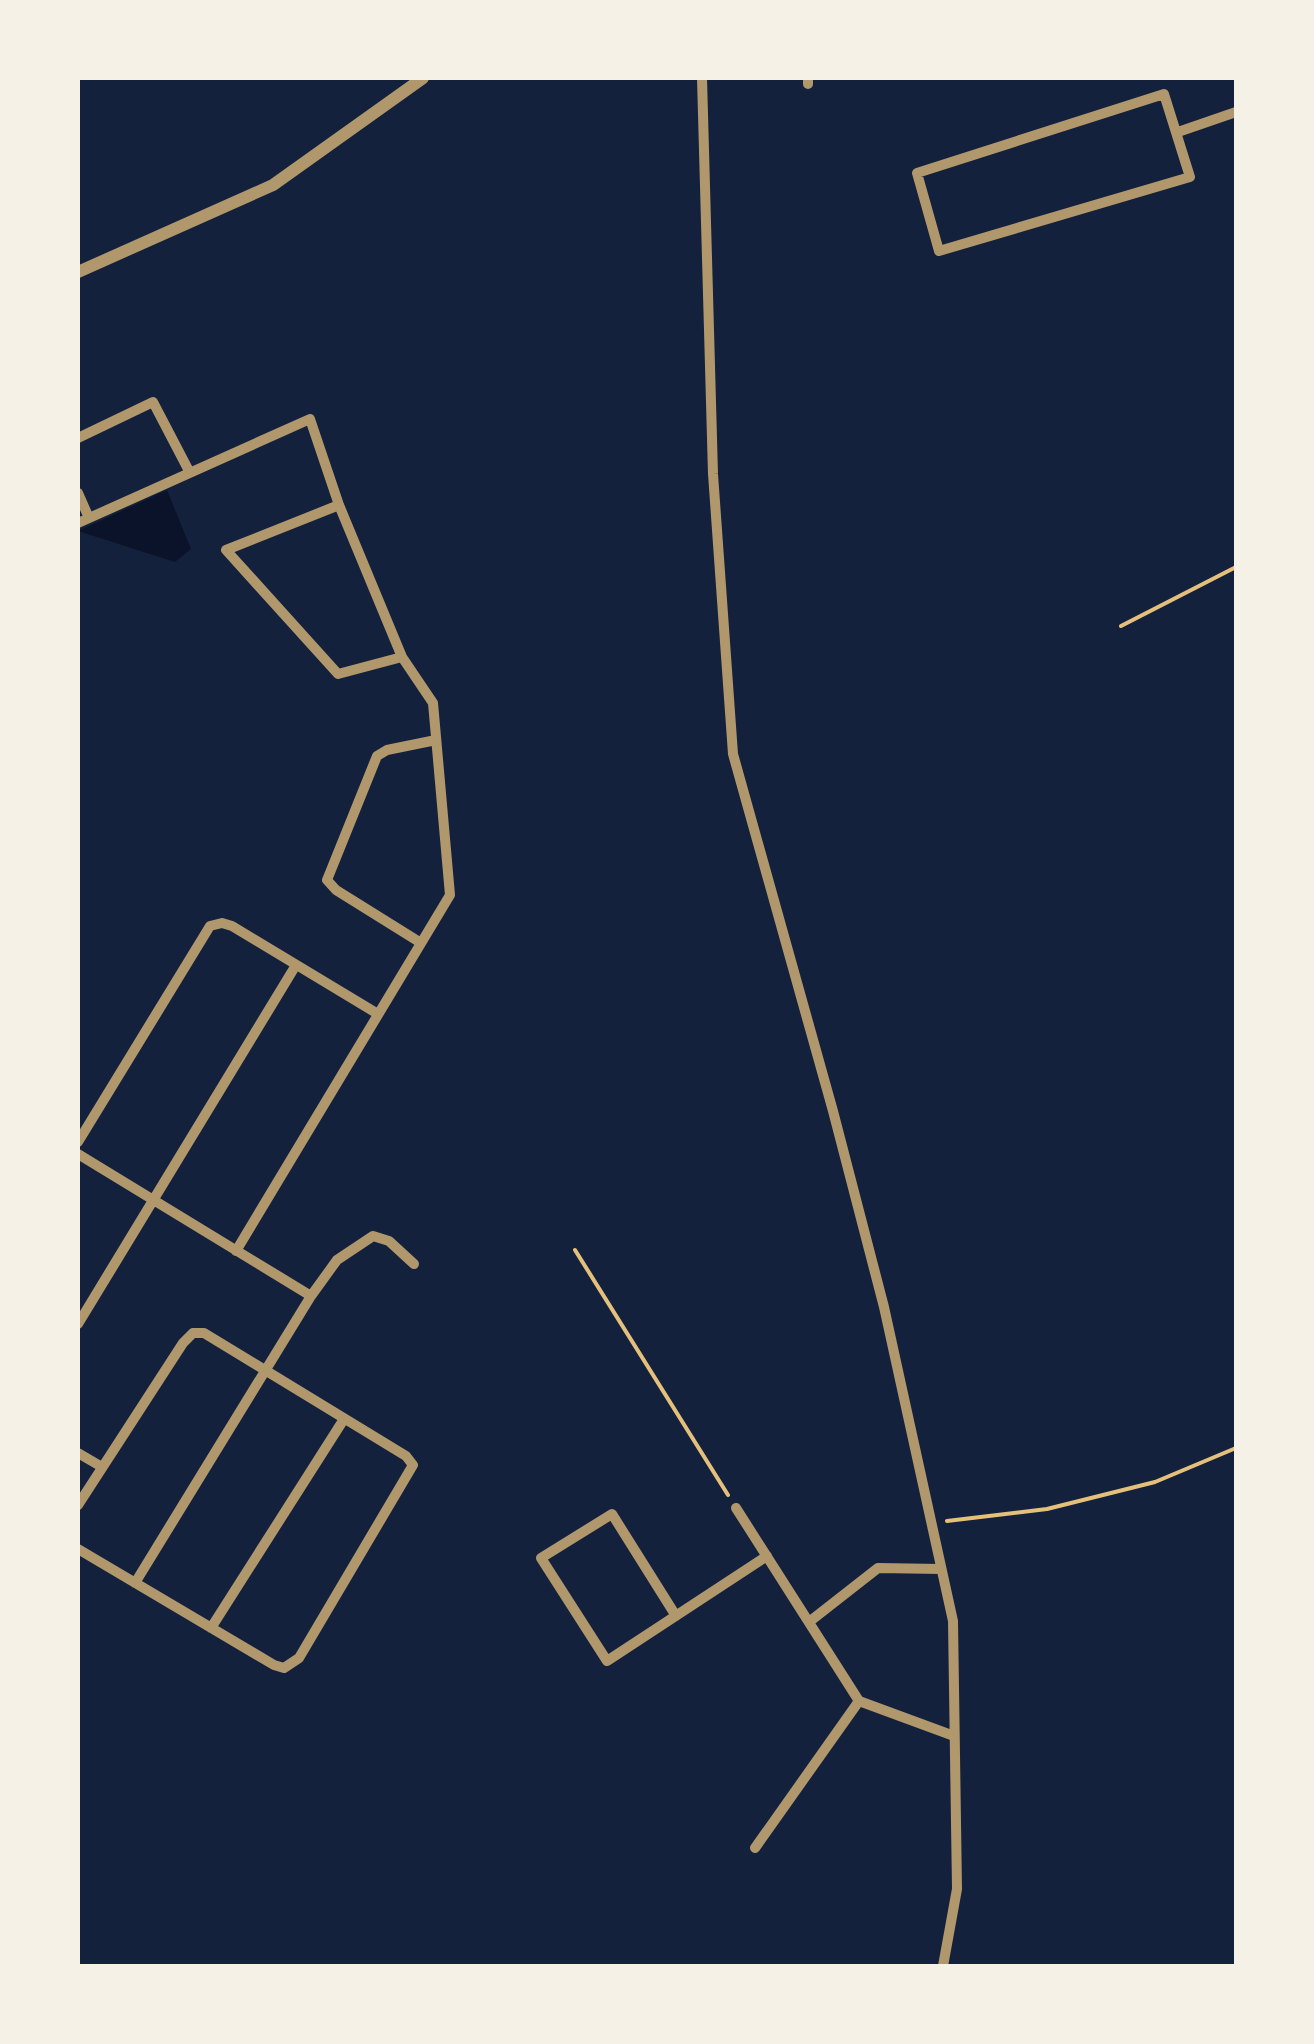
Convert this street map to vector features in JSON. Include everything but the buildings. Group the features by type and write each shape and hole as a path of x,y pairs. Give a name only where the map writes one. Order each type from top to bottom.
{"street":[{"path":"78,272 272,185 422,78"},
{"path":"702,78 713,474 733,754 884,1307 953,1621 956,1888 943,1966"},
{"path":"1164,94 1178,132 1190,178 940,252 917,173 1164,94"},
{"path":"1178,132 1236,112"},
{"path":"78,438 153,402 189,471"},
{"path":"78,493 83,520 310,418 339,505 402,657 432,703 450,895 236,1250"},
{"path":"339,505 226,550 338,674 402,657"},
{"path":"421,943 336,890 327,880 377,756 387,750 436,740"},
{"path":"78,1142 210,926 232,926 378,1014"},
{"path":"78,1324 296,965"},
{"path":"78,1154 311,1296"},
{"path":"135,1583 337,1260 373,1236 389,1241 414,1264"},
{"path":"78,1505 193,1333 204,1334 344,1418 406,1456 413,1466 292,1666 274,1666 78,1550"},
{"path":"211,1628 344,1418"},
{"path":"78,1453 102,1467"},
{"path":"736,1508 859,1701 954,1736"},
{"path":"676,1616 612,1514 541,1558 607,1661 676,1616 766,1556"},
{"path":"809,1622 878,1568 942,1569"},
{"path":"755,1848 859,1701"}],"path":[{"path":"1121,626 1236,567"},
{"path":"575,1250 736,1508"},
{"path":"932,1522 1046,1509 1155,1482 1236,1448"}],"water":[{"path":"167,490 191,549 175,562 78,531"}]}
